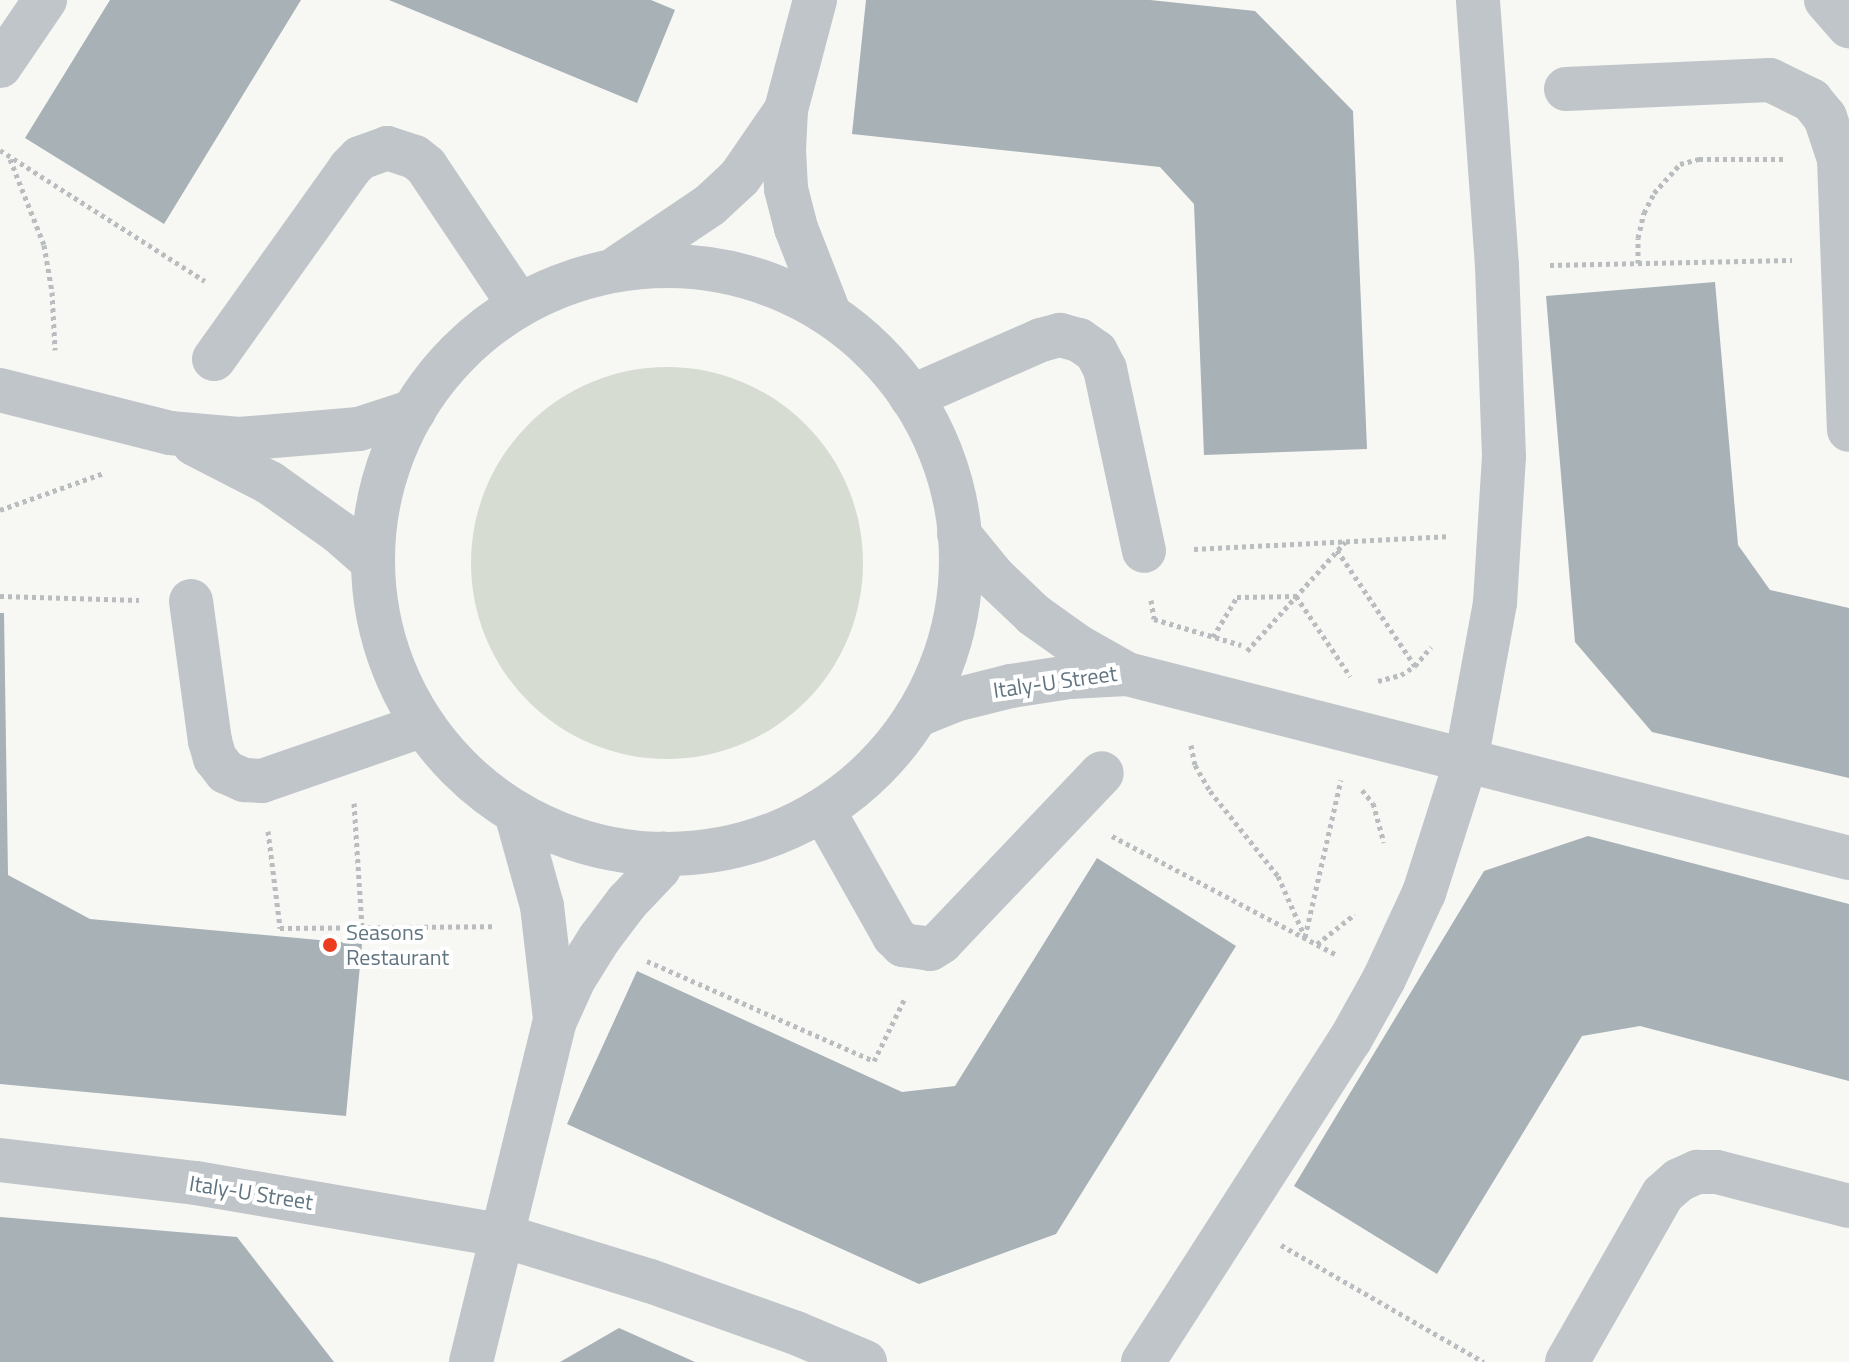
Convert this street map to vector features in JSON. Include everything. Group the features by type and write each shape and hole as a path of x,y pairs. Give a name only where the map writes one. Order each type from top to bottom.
{"street":[{"path":"0,66 45,0"},
{"path":"815,0 786,110 786,189 796,228 830,315"},
{"path":"1143,1362 1350,1040 1384,979 1424,893 1466,761 1486,659 1502,533 1504,457 1497,266 1478,0"},
{"path":"1826,0 1849,26"},
{"path":"1566,89 1770,80 1792,88 1818,108 1835,137 1839,159 1849,430"},
{"path":"613,270 710,205 748,166 786,110"},
{"path":"214,359 350,168 360,158 387,148 415,157 426,166 519,305"},
{"path":"670,265 726,272 781,288 830,315 874,352 911,397 943,463 959,534 960,582 952,629 938,674 916,716 890,753 858,784 823,810 754,842 717,851 663,854 622,852 566,837 516,813 465,774 424,725 386,647 373,562 383,484 396,446 414,411 443,369 478,335 519,305 565,284 613,270 670,265"},
{"path":"911,397 1041,340 1060,335 1079,340 1096,352 1105,369 1144,551"},
{"path":"0,390 170,433 239,439 306,436 359,429 414,411"},
{"path":"170,433 270,483 340,533 373,562"},
{"name":"Italy-U Street","path":"959,534 994,577 1034,615 1079,647 1127,674"},
{"path":"191,601 215,758 226,772 244,780 262,781 424,725"},
{"path":"1127,674 1212,699 1849,858"},
{"name":"Italy-U Street","path":"916,716 955,700 1011,686 1069,677 1127,674"},
{"path":"823,810 894,936 903,945 930,949 941,942 1102,773"},
{"path":"516,813 529,849 545,925 555,1021"},
{"path":"471,1362 555,1021 574,979 599,939 627,902 659,868 663,854"},
{"name":"Italy-U Street","path":"0,1160 196,1183 501,1235 650,1281 865,1362"},
{"path":"1567,1362 1663,1194 1679,1180 1697,1172 1717,1172 1849,1206"}],"path":[{"path":"0,150 248,309"},
{"path":"9,156 44,245 52,292 56,340 50,403"},
{"path":"1638,263 1638,238 1644,213 1660,183 1680,164 1699,159 1839,159"},
{"path":"1497,266 1843,259"},
{"path":"0,510 108,471 123,421"},
{"path":"1264,651 1154,619 1144,551 1502,533"},
{"path":"1444,550 1445,536"},
{"path":"1305,937 1278,876 1210,791 1195,765 1188,733 1250,647 1345,541"},
{"path":"1337,550 1415,666"},
{"path":"0,596 191,601"},
{"path":"1213,637 1237,597 1296,596"},
{"path":"1296,596 1350,676"},
{"path":"1370,682 1387,680 1415,666 1435,639"},
{"path":"1336,672 1360,679"},
{"path":"350,750 362,927"},
{"path":"1305,937 1342,775 1360,788 1373,803 1381,823 1382,855"},
{"path":"262,781 280,928 545,925"},
{"path":"1065,812 1384,979"},
{"path":"1317,944 1358,910"},
{"path":"599,939 874,1061 930,949"},
{"path":"1235,1218 1484,1362"}],"shaded area":[{"path":"648,367 686,367 724,375 760,390 792,411 819,438 849,488 860,525 863,563 860,601 849,638 819,688 792,715 760,736 724,751 686,759 648,759 610,751 574,736 542,715 515,688 494,656 479,620 471,582 471,544 479,506 494,470 515,438 542,411 574,390 610,375"}],"building":[{"path":"110,0 301,0 164,224 25,138"},
{"path":"389,0 651,0 675,10 637,103"},
{"path":"866,0 1150,0 1255,11 1353,111 1367,449 1204,455 1194,204 1160,167 852,134"},
{"path":"1715,282 1738,545 1770,590 1849,608 1849,778 1652,732 1575,642 1546,296"},
{"path":"0,613 4,613 8,875 90,919 362,944 346,1116 0,1084"},
{"path":"1588,836 1849,904 1849,1081 1640,1026 1582,1036 1437,1274 1294,1186 1484,871"},
{"path":"1097,858 1236,946 1056,1234 919,1284 567,1124 637,971 902,1092 955,1086"},
{"path":"0,1217 237,1237 334,1362 0,1362"},
{"path":"619,1328 695,1362 560,1362"}],"place":[{"name":"Seasons Restaurant","path":"330,945"}]}
